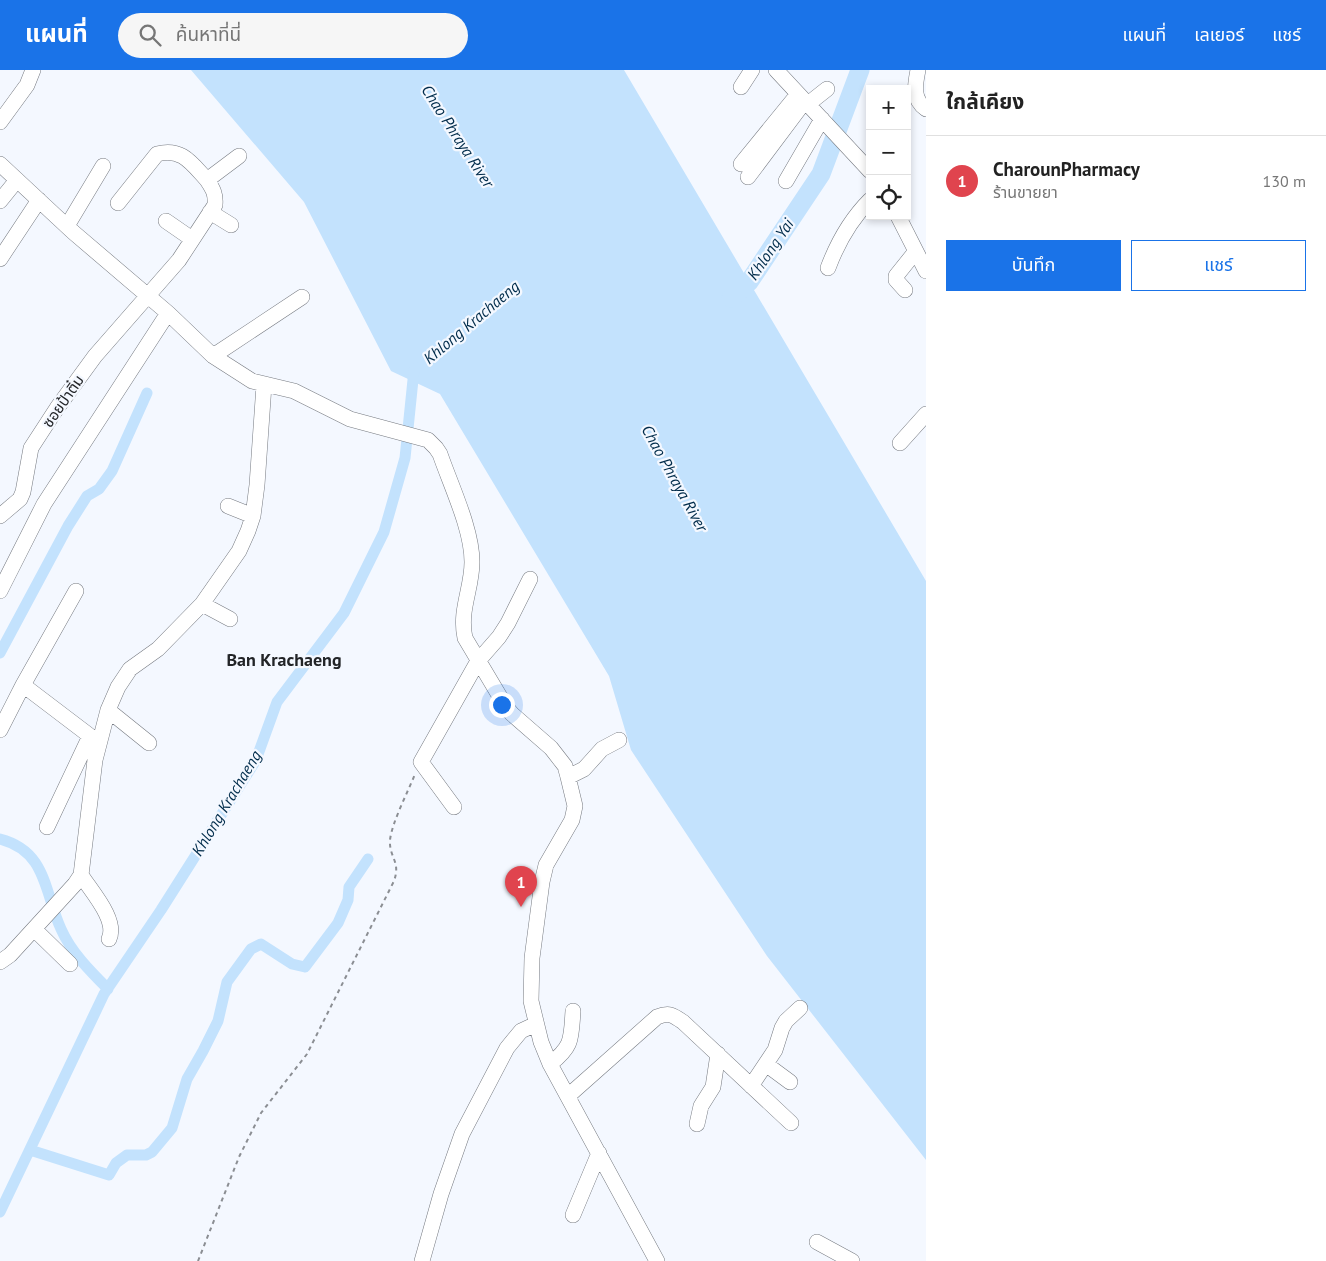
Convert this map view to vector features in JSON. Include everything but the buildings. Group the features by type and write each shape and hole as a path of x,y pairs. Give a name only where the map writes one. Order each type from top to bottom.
{"street":[{"path":"0,122 27,85 33,70"},
{"path":"741,87 752,70"},
{"path":"776,70 866,167"},
{"path":"918,70 916,93 920,104 926,109"},
{"path":"741,164 804,100 827,89"},
{"path":"748,178 804,100"},
{"path":"786,181 822,119"},
{"path":"118,203 157,154 166,151 185,156 207,180 216,197 215,204 210,212 232,226"},
{"path":"207,180 239,156"},
{"path":"0,164 66,226 168,313 213,356 252,381 294,391 350,419 428,440 440,454 467,531 471,551 471,575 463,610 462,625 464,638 506,707 552,748 559,757 568,777 575,806 572,820 546,865 542,882 532,958 531,1001 536,1024 550,1064 657,1261"},
{"path":"66,226 103,166"},
{"path":"0,201 17,180"},
{"path":"0,258 39,200"},
{"path":"828,268 837,246 866,205"},
{"name":"ซอยป้าติ๋ม","path":"0,516 20,499 31,448 57,408 95,356 178,260 210,212"},
{"path":"900,220 926,271"},
{"path":"166,221 192,239"},
{"path":"905,290 896,280 896,276 916,251"},
{"path":"213,356 302,297"},
{"path":"0,591 44,504 168,313"},
{"path":"47,827 94,740 118,687 130,669 158,649 202,604 240,551 253,516 264,385"},
{"path":"900,443 926,414"},
{"path":"228,506 253,516"},
{"path":"454,807 421,762 478,661 499,637 530,579"},
{"path":"0,730 76,592"},
{"path":"202,604 230,619"},
{"path":"23,686 94,740"},
{"path":"108,710 149,743"},
{"path":"0,962 10,955 81,875 94,760 94,740"},
{"path":"568,777 584,769 597,754 619,740"},
{"path":"81,875 112,926 112,933 109,939"},
{"path":"34,929 70,964"},
{"path":"752,1086 775,1050 786,1021 800,1008"},
{"path":"550,1064 565,1052 569,1044 572,1035 573,1011"},
{"path":"568,1096 657,1016 665,1013 671,1014 683,1022 791,1123"},
{"path":"422,1261 441,1194 462,1134 507,1048 521,1031 536,1024"},
{"path":"698,1124 701,1106 713,1087 718,1054"},
{"path":"767,1065 790,1082"},
{"path":"573,1215 599,1153"},
{"path":"817,1242 852,1261"}],"path":[{"path":"198,1261 239,1157 261,1114 272,1097 307,1054 394,881 397,868 391,850 391,836 421,762"}],"water":[{"name":"Chao Phraya River","path":"191,70 624,70 926,581 926,1160 767,956 631,750 609,676 440,394 391,371 304,202"}],"waterway":[{"name":"Khlong Yai","path":"731,298 749,282 821,174 860,70"},
{"name":"Khlong Krachaeng","path":"0,1212 104,994 161,910 256,760 277,702 344,613 384,532 405,458 414,370 416,368"},
{"path":"0,653 68,526 87,496 99,489 112,471 147,393"},
{"path":"0,839 15,845 27,853 35,863 42,875 55,915 70,946 108,989"},
{"path":"30,1150 109,1175 116,1163 127,1155 146,1155 152,1152 172,1128 187,1079 218,1021 227,982 251,949 261,944 292,964 305,967 338,923 348,900 349,887 368,859"}],"place":[{"name":"CharounPharmacy","path":"521,907"}],"district":[{"name":"Ban Krachaeng","path":"284,659"}]}
